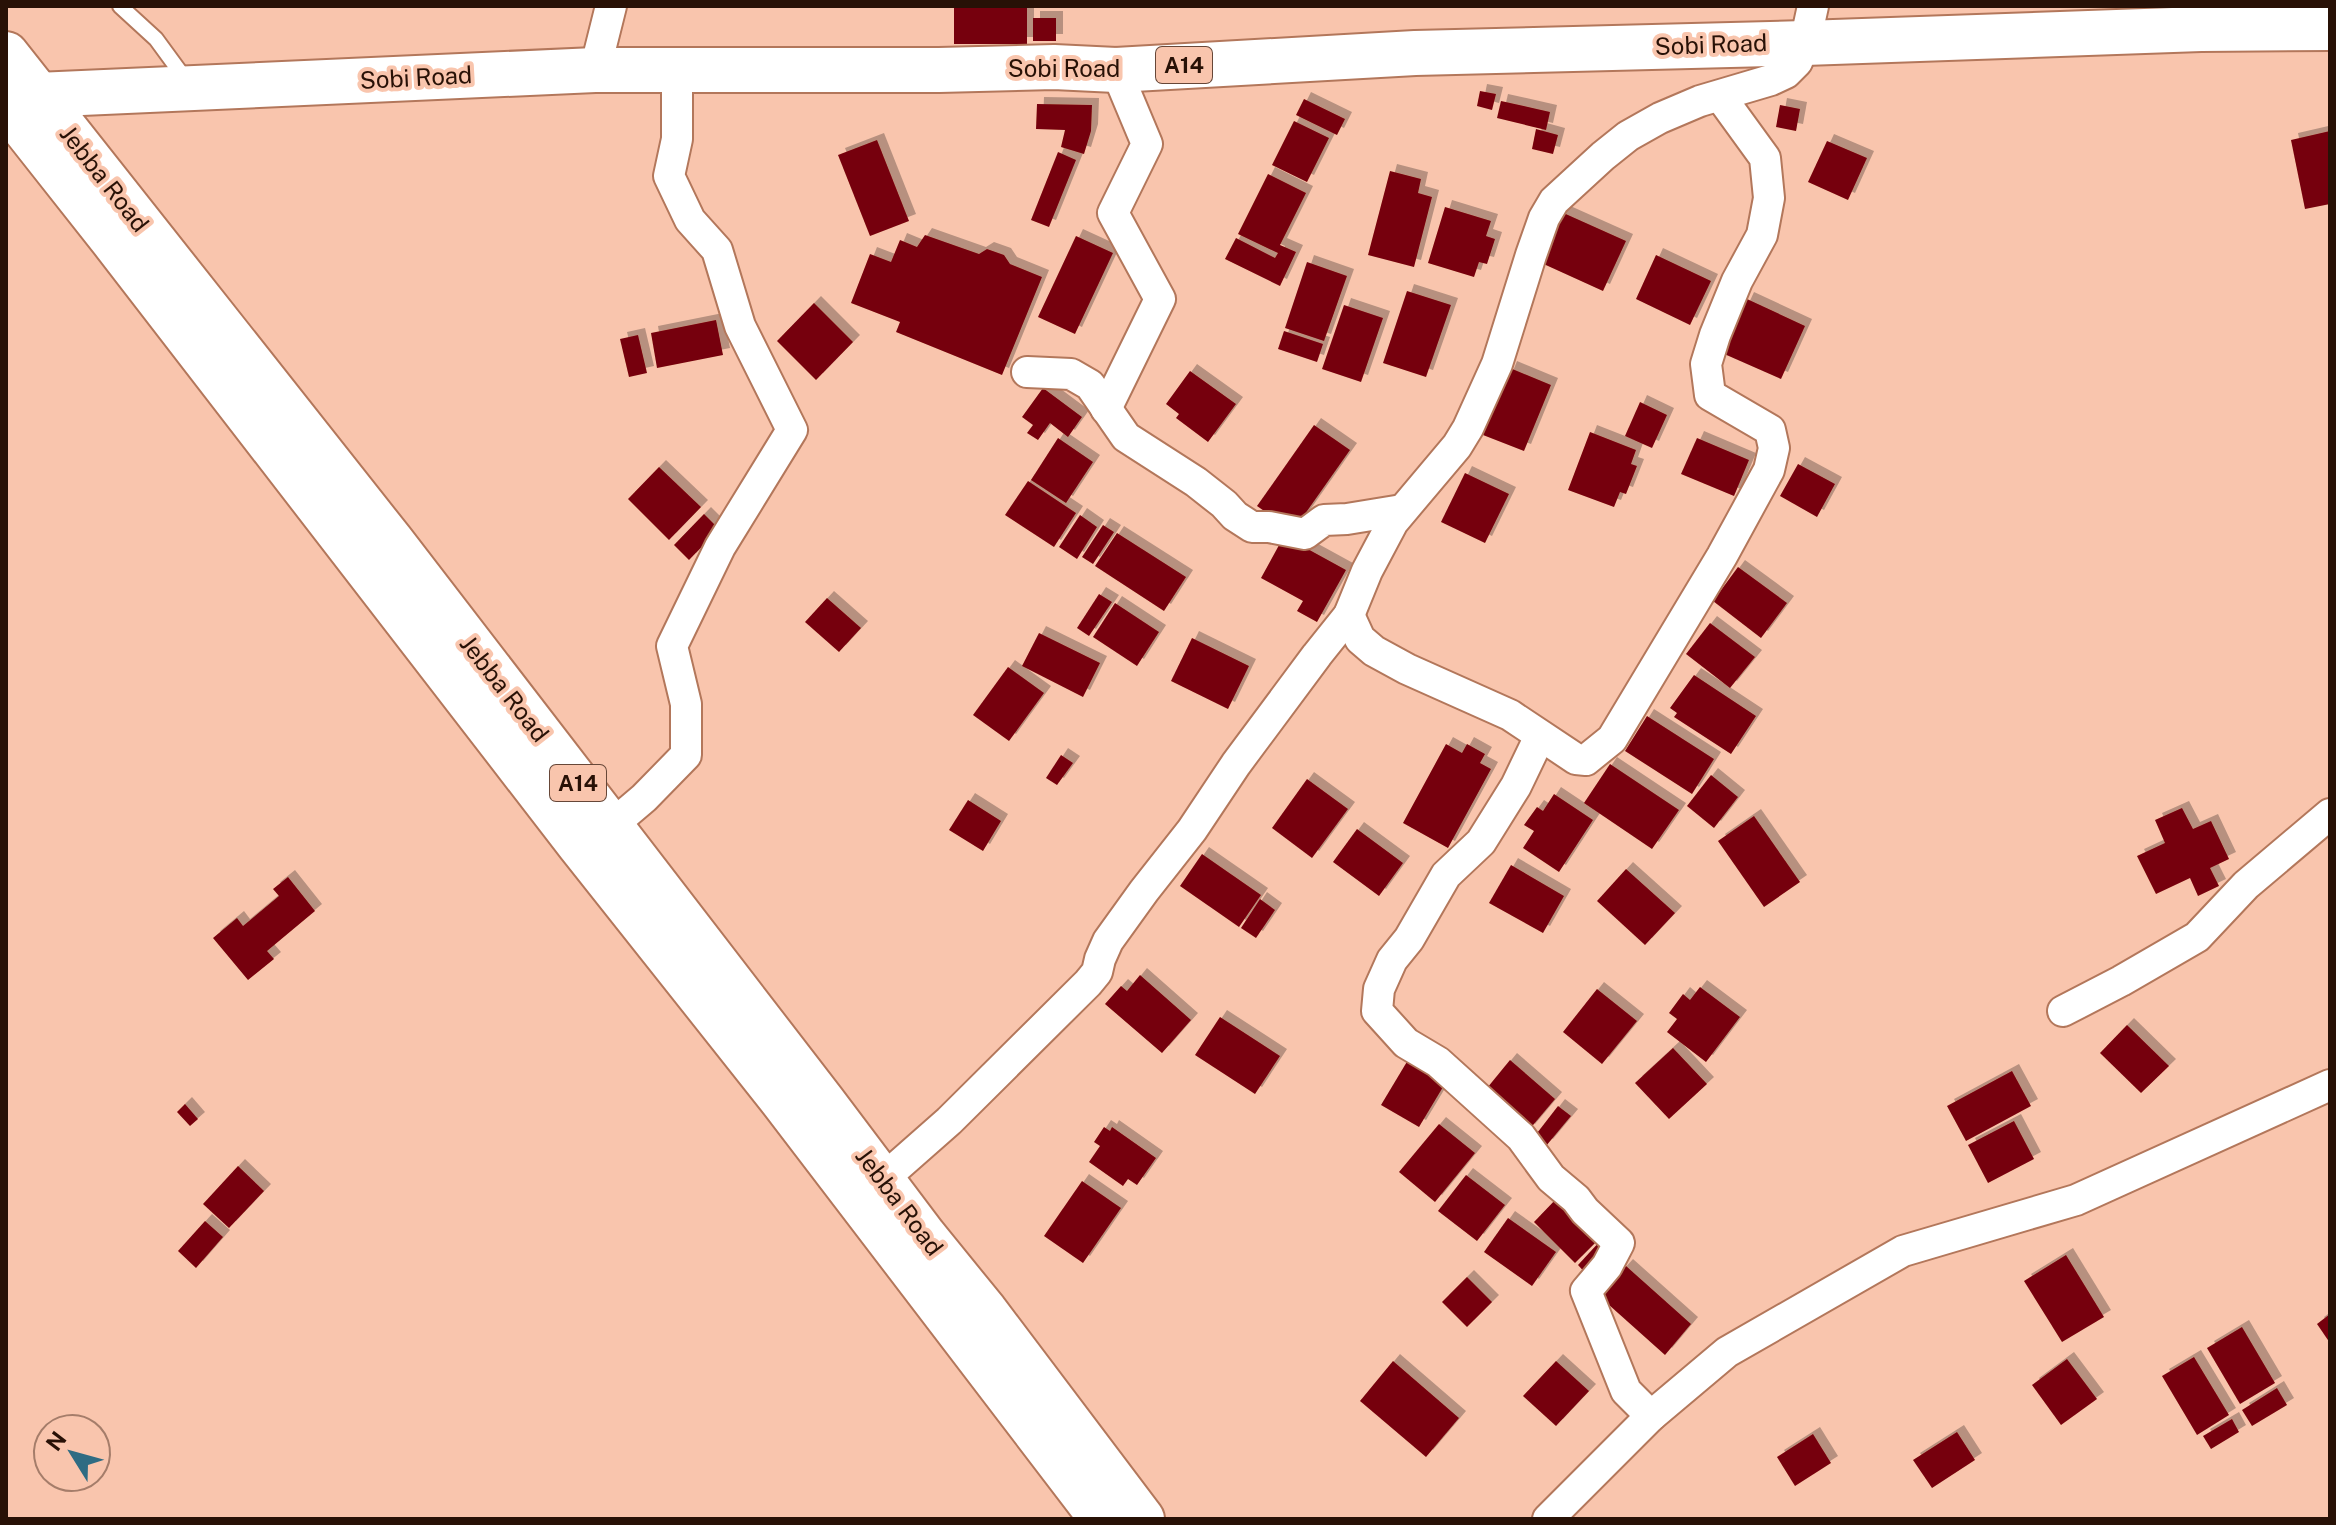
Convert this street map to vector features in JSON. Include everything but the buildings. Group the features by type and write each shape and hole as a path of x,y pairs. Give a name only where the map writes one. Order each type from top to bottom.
{"highway":[{"name":"Sobi Road","path":"22,100 192,88 595,70 1054,67 1116,70 1415,53 1809,24 2206,17 2330,28"},
{"name":"Jebba Road","path":"6,54 22,100 392,542 1142,1519"},
{"name":"A14","path":"22,100 125,255 1102,1519"}],"street":[{"path":"595,70 611,6"},
{"path":"882,1180 949,1121 1088,983 1097,972 1108,941 1349,615 1376,552 1402,510 1437,472 1468,428 1497,364 1531,255 1544,218 1554,201 1628,136 1660,118 1700,101 1786,73 1797,62 1809,24"},
{"path":"611,826 686,755 686,704 672,646 720,547 792,430 740,326 717,250 690,220 669,176 677,139 677,70"},
{"path":"1106,409 1160,299 1113,213 1147,144 1116,70"},
{"path":"1349,615 1360,639 1374,651 1510,715 1576,759 1586,760 1612,739 1722,556 1769,470 1774,448 1770,430 1710,395 1706,364 1737,281 1762,235 1769,198 1765,158 1720,96"},
{"path":"1027,372 1071,374 1090,385 1126,437 1196,482 1252,527 1305,534 1324,520 1402,510"},
{"path":"1540,736 1516,786 1481,842 1446,875 1409,939 1392,960 1379,989 1377,1011 1406,1043 1438,1062 1521,1137 1551,1178 1619,1243 1607,1266 1586,1291 1626,1391 1651,1416"},
{"path":"2063,1011 2197,937 2246,885 2330,814"},
{"path":"1548,1519 1651,1416 1727,1352 1903,1251 2076,1200 2330,1085"}],"lane":[{"path":"120,6 156,39 192,88"}]}
